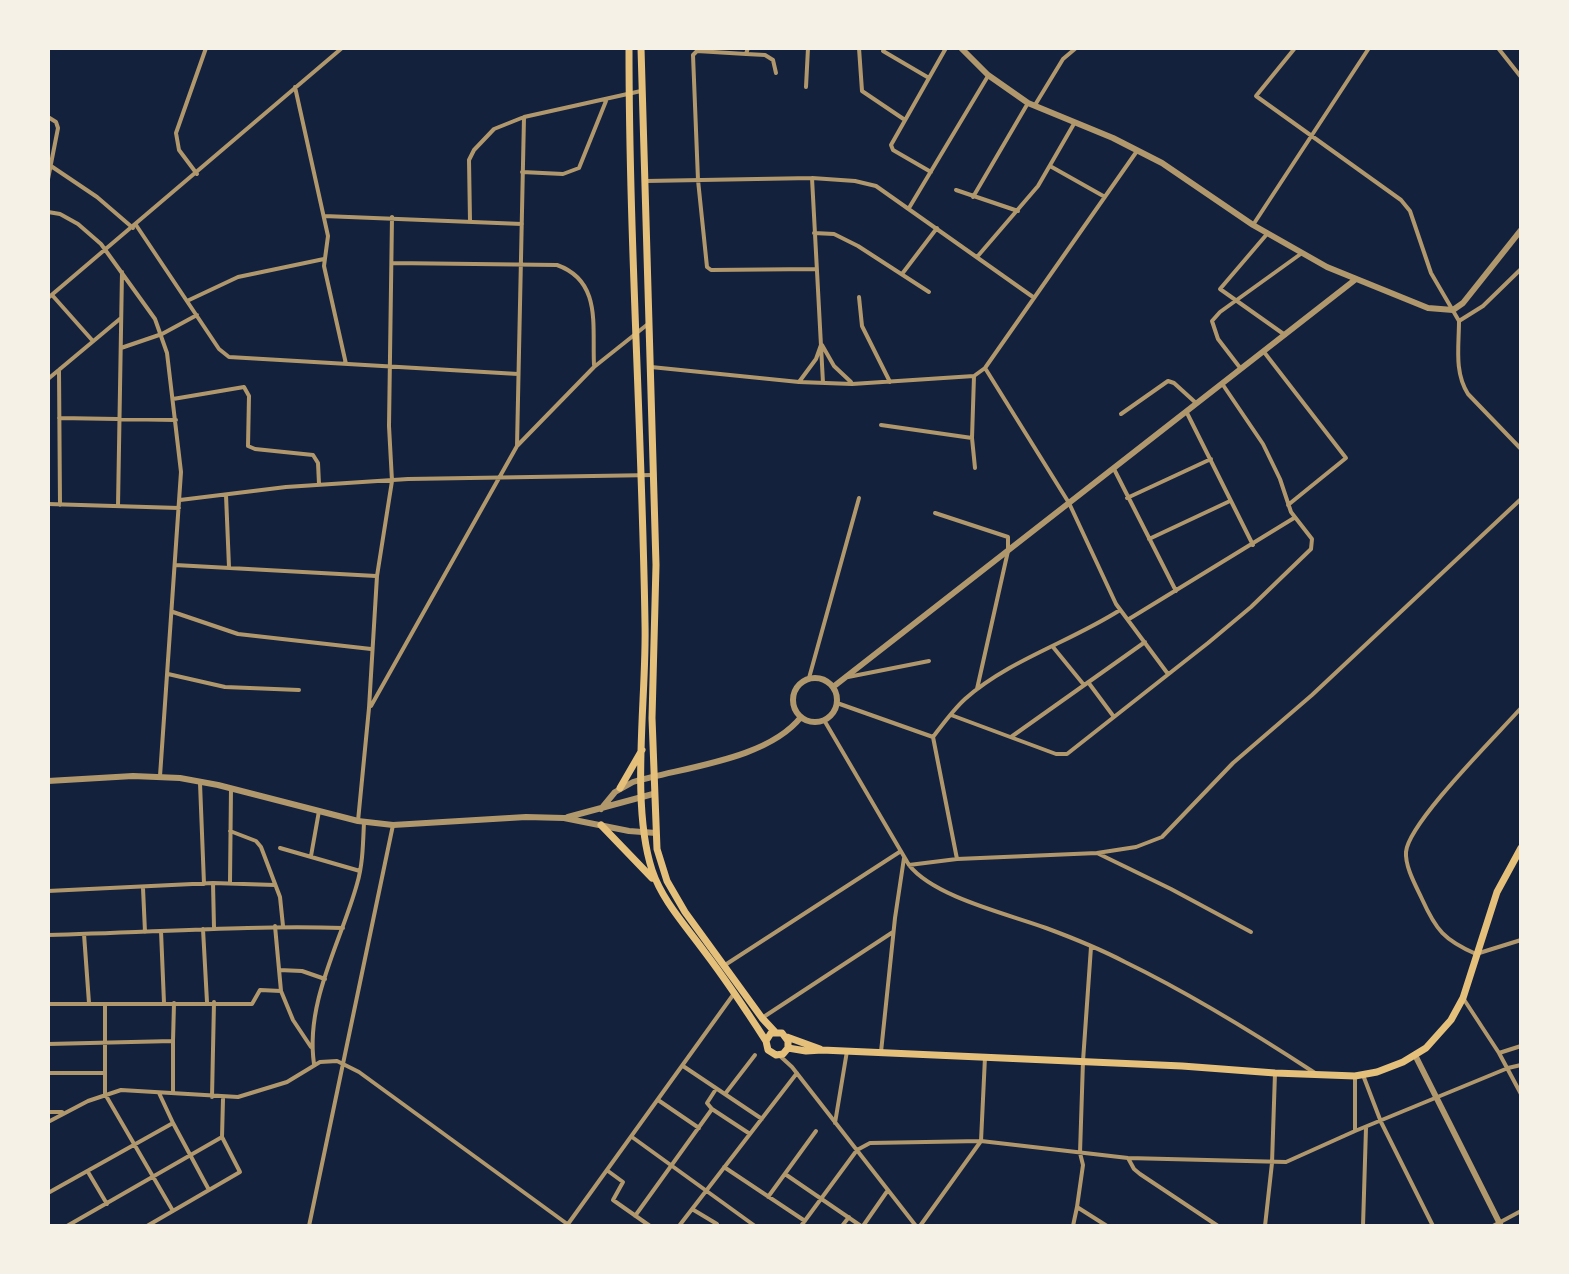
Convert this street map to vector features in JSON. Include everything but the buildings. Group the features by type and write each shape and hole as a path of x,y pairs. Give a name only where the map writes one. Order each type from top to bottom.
{"main road":[{"path":"629,48 643,475 645,633 642,779 649,860 657,883"},
{"path":"641,48 656,565 653,794 657,849 667,881 685,912 762,1018 775,1032 822,1050"},
{"path":"620,788 643,748"},
{"path":"601,825 657,883 735,993 766,1041 768,1050 1083,1061 1275,1073 1359,1075 1390,1068 1415,1055 1444,1031 1463,998 1497,892 1521,848"},
{"path":"766,1041 775,1032"},
{"path":"784,1051 787,1037"}],"street":[{"path":"197,174 179,150 176,133 206,48"},
{"path":"92,340 50,296 342,48"},
{"path":"806,87 808,48"},
{"path":"859,48 862,91 905,120"},
{"path":"931,172 891,148 946,48"},
{"path":"961,48 988,75 1032,104 1138,149 1267,234 1302,253 1428,308 1453,310 1470,295 1521,230"},
{"path":"973,197 1063,59 1076,48"},
{"path":"1295,48 1256,96 1392,192 1410,211 1424,258 1439,290 1459,321 1458,367 1461,383 1521,449"},
{"path":"1253,225 1310,133 1369,48"},
{"path":"1498,48 1519,70 1521,77"},
{"path":"776,73 773,60 765,55 747,51 694,52 698,180 709,269 815,269"},
{"path":"883,51 929,78"},
{"path":"909,208 988,75"},
{"path":"295,87 329,241 324,259 346,364"},
{"path":"470,221 470,155 494,129 524,117 642,91"},
{"path":"522,172 563,174 579,168 606,101"},
{"path":"48,117 58,126 48,179"},
{"path":"517,446 524,117"},
{"path":"977,257 1019,211 1075,122"},
{"path":"648,366 799,382 852,384 974,376 985,368 1138,149"},
{"path":"50,165 134,226 219,349 229,357 391,364 518,374"},
{"path":"1050,166 1105,197"},
{"path":"812,178 823,383"},
{"path":"645,181 812,178 876,186 1033,297"},
{"path":"956,190 1019,211"},
{"path":"48,212 60,214 78,224 106,250 155,319 162,334 180,456 180,500 160,776"},
{"path":"324,216 522,224"},
{"path":"314,1064 312,1049 317,1006 360,871 371,649 377,576 392,481 389,426 392,217"},
{"path":"901,275 937,228"},
{"path":"814,233 834,234 929,292"},
{"path":"1267,234 1220,287 1285,335"},
{"path":"1242,370 1211,326 1214,317 1302,253"},
{"path":"187,301 238,277 324,259"},
{"path":"392,263 557,265 578,277 590,294 594,367"},
{"path":"1459,321 1483,306 1521,269"},
{"path":"118,506 122,271"},
{"path":"833,687 1356,279"},
{"path":"859,297 862,326 890,382"},
{"path":"121,348 162,334 197,315"},
{"path":"48,379 121,318"},
{"path":"369,708 517,446 594,367 648,324"},
{"path":"799,382 816,359 821,343"},
{"path":"821,343 834,366 852,384"},
{"path":"1264,352 1346,458 1288,505"},
{"path":"985,368 1069,503 1120,610 1168,674"},
{"path":"59,370 60,505"},
{"path":"974,376 972,438 975,468"},
{"path":"1121,414 1168,381 1198,404"},
{"path":"951,715 1063,756 1251,607 1311,549 1312,539 1294,518 1263,444 1223,385"},
{"path":"173,399 244,387 249,396 248,446 313,455 318,463 319,485"},
{"path":"1187,413 1253,545"},
{"path":"59,418 176,420"},
{"path":"881,425 972,438"},
{"path":"1127,498 1211,459"},
{"path":"1114,469 1176,591"},
{"path":"180,500 319,485 392,481 654,475"},
{"path":"226,495 229,567"},
{"path":"809,678 859,498"},
{"path":"909,865 957,859 1097,853 1158,840 1233,763 1312,695 1521,499"},
{"path":"1148,539 1230,501"},
{"path":"48,504 179,508"},
{"path":"935,513 1008,537 1008,551 977,689"},
{"path":"1128,620 1294,518"},
{"path":"175,565 377,576"},
{"path":"933,737 977,689 1120,610"},
{"path":"173,612 238,634 371,649"},
{"path":"1011,737 1145,642"},
{"path":"1053,647 1114,717"},
{"path":"846,677 929,661"},
{"path":"168,674 225,687 299,690"},
{"path":"809,678 822,679 833,687 837,703 824,720 812,722 801,717 793,705 798,685 809,678"},
{"path":"837,703 933,737"},
{"path":"1521,708 1431,810 1412,835 1406,849 1407,863 1416,885 1433,923 1444,938 1476,954 1521,940"},
{"path":"601,809 620,788 653,775 723,759 780,738 801,717"},
{"path":"824,720 909,865 924,880 1126,962 1217,1011 1315,1073"},
{"path":"933,737 957,859"},
{"path":"48,781 160,776 231,788 361,822 393,825 526,817 564,818 656,833"},
{"path":"200,781 204,884"},
{"path":"230,883 231,788"},
{"path":"564,818 653,794"},
{"path":"311,857 319,811"},
{"path":"309,1226 393,825"},
{"path":"230,831 260,844 281,901 283,926"},
{"path":"280,848 360,871"},
{"path":"881,1052 902,853"},
{"path":"725,965 902,853"},
{"path":"1097,853 1251,932"},
{"path":"213,883 214,928"},
{"path":"48,891 213,883 275,885"},
{"path":"143,888 145,932"},
{"path":"48,935 275,926 343,928"},
{"path":"275,926 281,991 293,1020 312,1049"},
{"path":"203,929 207,1002"},
{"path":"161,931 164,1003"},
{"path":"762,1018 893,932"},
{"path":"84,934 89,1003"},
{"path":"1073,1226 1083,1165 1080,1153 1083,1061 1091,947"},
{"path":"279,970 302,971 325,979"},
{"path":"48,1004 252,1004 260,990 281,991"},
{"path":"48,1122 105,1094 121,1090 238,1097 276,1086 299,1076 314,1064 337,1061 359,1072 569,1225 735,993"},
{"path":"1463,998 1521,1094"},
{"path":"212,1097 214,1002"},
{"path":"173,1092 174,1003"},
{"path":"105,1004 105,1094 173,1211"},
{"path":"48,1044 173,1041"},
{"path":"1499,1053 1521,1046"},
{"path":"784,1051 792,1067 918,1226 981,1141 985,1057"},
{"path":"835,1123 847,1051"},
{"path":"724,1094 755,1055"},
{"path":"1415,1055 1497,1225 1521,1211"},
{"path":"724,1167 803,1224 857,1150 875,1143 981,1141 1128,1158 1286,1162 1437,1097 1521,1065"},
{"path":"683,1066 762,1119"},
{"path":"48,1073 105,1073"},
{"path":"681,1225 797,1073"},
{"path":"1265,1226 1272,1163 1275,1073"},
{"path":"1359,1075 1433,1226"},
{"path":"1355,1131 1359,1075"},
{"path":"716,1089 707,1104 750,1134"},
{"path":"158,1092 209,1190"},
{"path":"147,1226 240,1172 222,1137 223,1098"},
{"path":"658,1100 699,1128"},
{"path":"635,1216 712,1109"},
{"path":"48,1112 64,1112"},
{"path":"48,1193 173,1123"},
{"path":"1363,1226 1367,1128"},
{"path":"768,1197 816,1131"},
{"path":"67,1226 222,1137"},
{"path":"632,1137 706,1190 746,1224 755,1226"},
{"path":"1128,1158 1140,1174 1218,1226"},
{"path":"608,1171 623,1181 613,1200 650,1226"},
{"path":"88,1172 107,1204"},
{"path":"785,1174 862,1226 888,1190"},
{"path":"1077,1207 1107,1226"},
{"path":"692,1209 717,1224"},
{"path":"842,1226 849,1217"}]}
